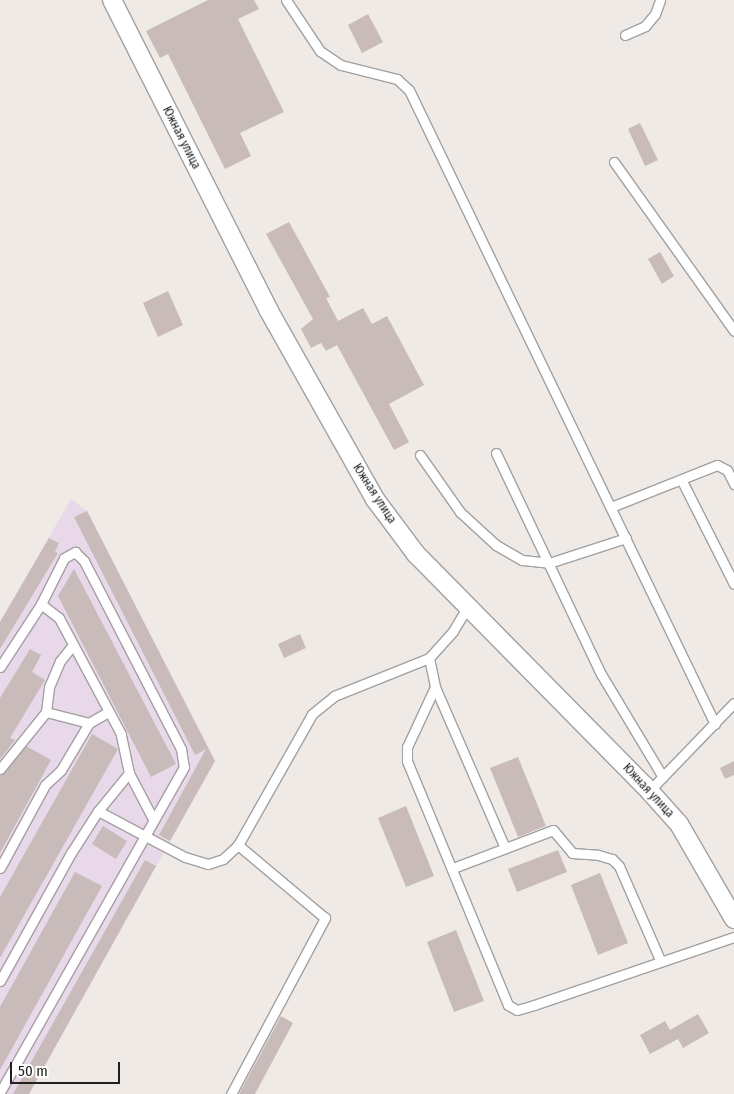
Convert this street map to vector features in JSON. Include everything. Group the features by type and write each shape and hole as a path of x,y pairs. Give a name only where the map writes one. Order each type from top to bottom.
{"street":[{"name":"Южная улица","path":"112,0 269,311 375,499 416,554 649,791 679,824 734,919"}],"lane":[{"path":"286,0 320,51 341,65 397,79 409,90 715,724"},
{"path":"625,35 645,26 655,14 660,0"},
{"path":"614,162 734,331"},
{"path":"496,453 602,674 663,777"},
{"path":"420,455 460,512 496,545 522,560 549,563 626,538"},
{"path":"611,507 682,481 717,465 727,470 734,484"},
{"path":"682,481 734,584"},
{"path":"0,667 40,604 64,558 75,552 84,561 181,749 184,767 143,835 0,1092"},
{"path":"40,604 59,618 121,734 129,773 153,819"},
{"path":"98,810 185,857 208,864 223,859 238,846 312,714 334,696 429,658 453,631 467,608"},
{"path":"0,770 46,712 49,687 60,661 73,645"},
{"path":"429,658 435,687 505,848"},
{"path":"435,687 407,747 407,761 453,868 508,1006 517,1010 660,960 734,937"},
{"path":"649,791 734,703"},
{"path":"46,712 88,723"},
{"path":"0,868 45,785 61,770 88,723 108,712"},
{"path":"0,981 98,810 129,773"},
{"path":"453,868 553,830 572,853 612,859 619,866 660,960"},
{"path":"231,1094 325,918 238,846"}],"shaded area":[{"path":"71,499 87,511 215,761 29,1094 0,1094 0,622"}],"building":[{"path":"208,0 254,0 259,9 238,19 284,112 240,133 251,156 225,169 168,54 160,58 146,31"},
{"path":"368,14 383,42 362,53 348,25"},
{"path":"640,123 658,160 645,166 628,129"},
{"path":"289,222 330,297 326,298 338,321 363,308 372,324 387,316 424,385 389,404 409,442 394,450 337,345 326,351 321,343 311,348 301,329 313,319 266,234"},
{"path":"660,252 674,276 662,284 648,259"},
{"path":"168,291 183,325 158,337 143,303"},
{"path":"87,511 215,761 170,841 159,835 206,749 195,755 74,517"},
{"path":"49,538 59,543 55,552 58,553 0,649 0,622"},
{"path":"74,569 176,764 151,777 58,596"},
{"path":"300,634 306,648 284,658 278,644"},
{"path":"30,649 41,655 32,672 45,680 10,738 15,740 0,759 0,698"},
{"path":"92,734 118,749 0,958 0,897"},
{"path":"26,746 51,760 0,853 0,775"},
{"path":"518,757 546,826 518,837 490,768"},
{"path":"734,761 734,775 725,779 720,768"},
{"path":"406,806 434,876 406,887 378,818"},
{"path":"103,826 127,841 116,859 92,844"},
{"path":"558,850 567,872 517,892 508,869"},
{"path":"145,860 156,866 29,1094 13,1094"},
{"path":"75,872 102,886 0,1070 0,1007"},
{"path":"600,873 628,943 598,955 571,885"},
{"path":"456,930 484,1001 454,1012 427,942"},
{"path":"698,1014 709,1033 683,1048 678,1039 650,1054 640,1035 665,1021 670,1030"},
{"path":"281,1016 293,1023 255,1094 239,1094"}]}
